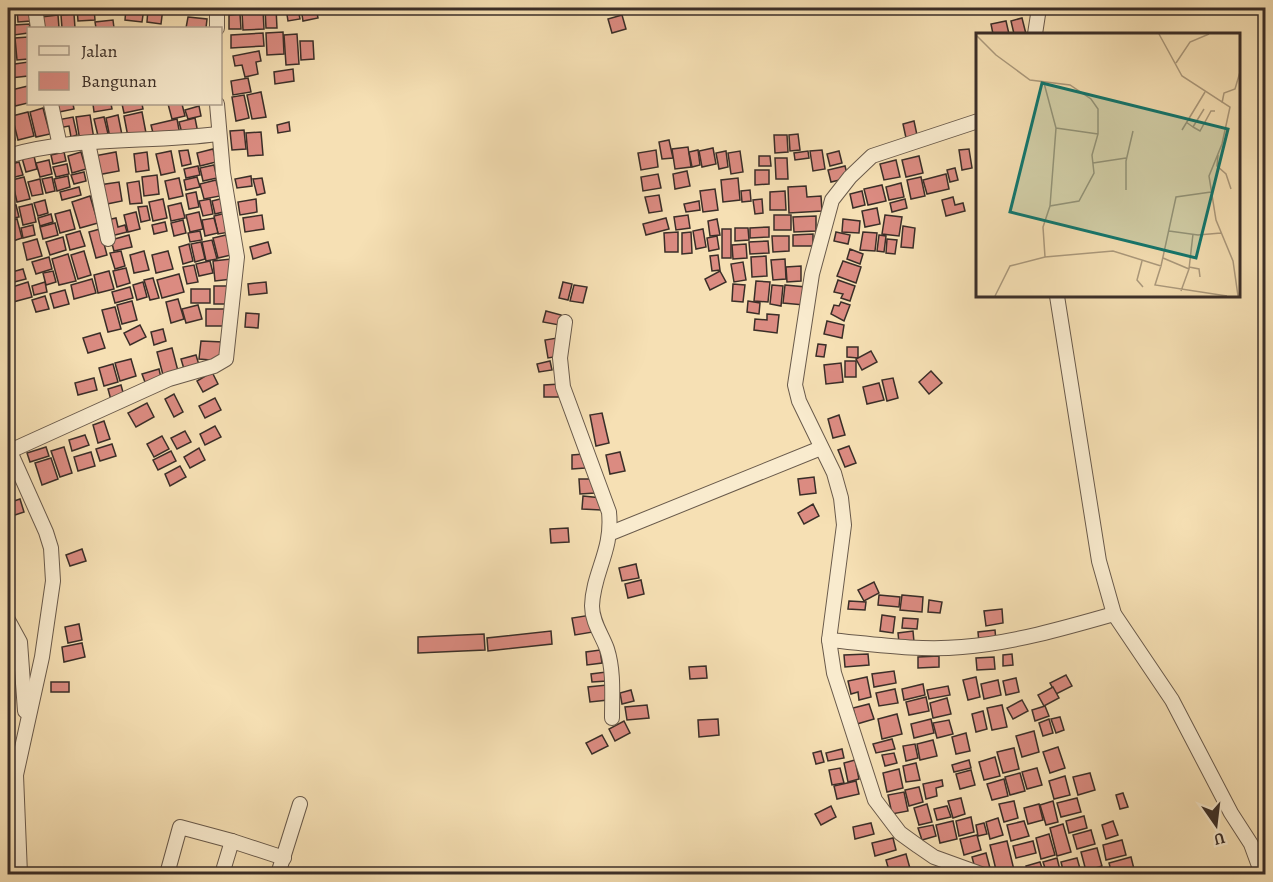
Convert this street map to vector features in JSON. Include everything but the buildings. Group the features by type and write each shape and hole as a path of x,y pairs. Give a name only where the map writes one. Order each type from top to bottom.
{"street":[{"path":"35,8 38,27"},
{"path":"217,8 217,27"},
{"path":"1035,33 1039,8"},
{"path":"51,105 60,146"},
{"path":"20,874 16,775 42,657 53,581 51,548 36,504 9,449 169,379 214,366 226,359 237,257 218,134 217,105"},
{"path":"976,122 872,156 850,177 832,200 812,274 795,385 799,401 834,473 841,498 844,525 829,640 834,673 875,800 900,833 918,846 934,857 981,874"},
{"path":"8,156 88,143 155,141 218,134"},
{"path":"88,143 108,239"},
{"path":"1057,297 1099,561 1114,614 1172,700 1231,813 1251,844 1262,874"},
{"path":"564,322 560,372 563,387 605,498 611,533 592,606 595,624 607,649 611,668 612,718"},
{"path":"611,533 821,448"},
{"path":"829,640 920,647 962,647 1062,629 1114,614"},
{"path":"8,620 20,642 27,722"},
{"path":"278,874 300,804"},
{"path":"167,874 180,826 284,858"},
{"path":"222,874 232,842"}]}
